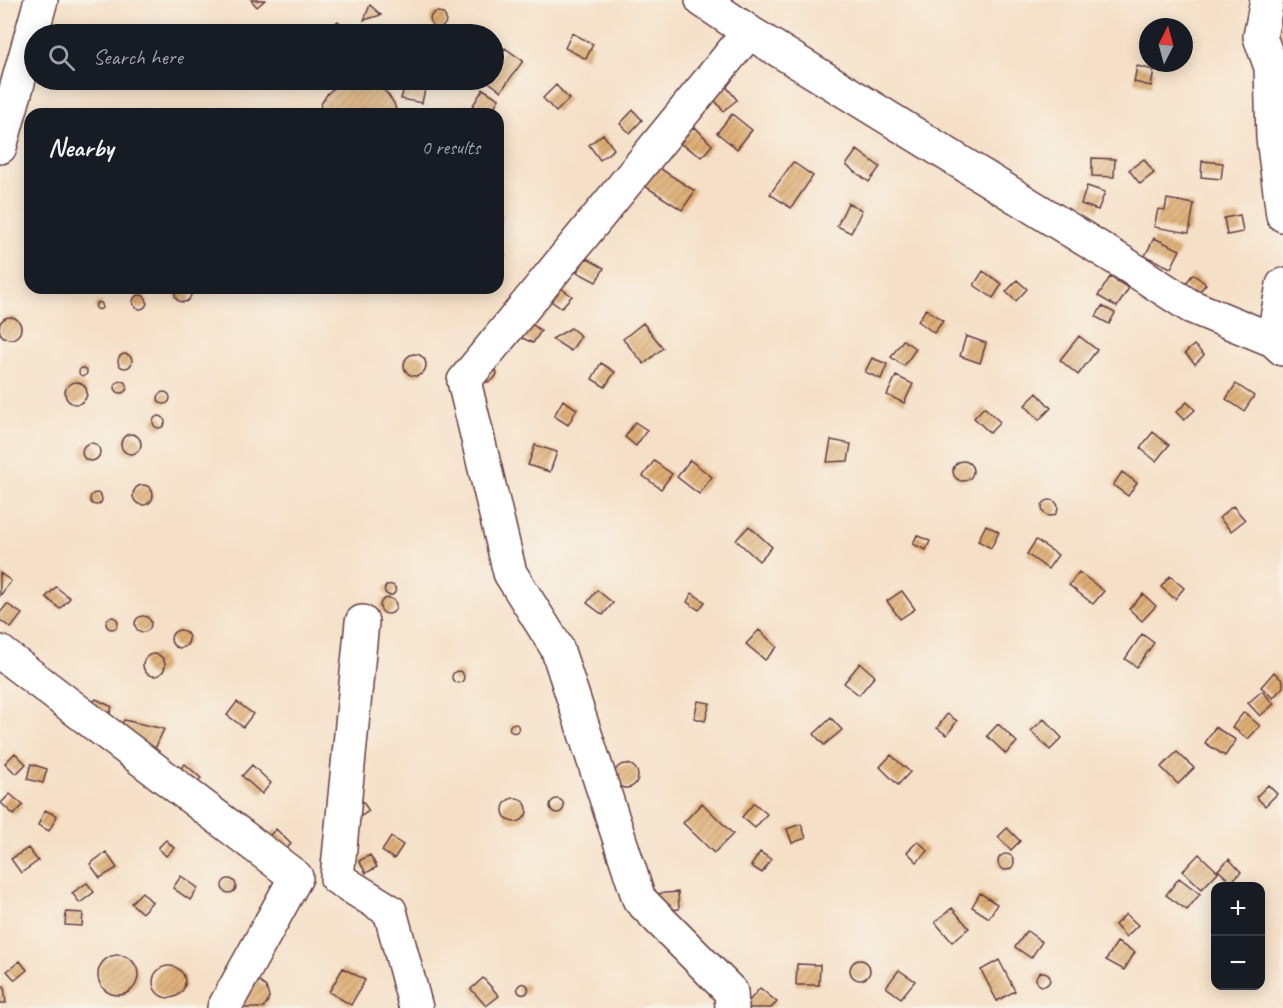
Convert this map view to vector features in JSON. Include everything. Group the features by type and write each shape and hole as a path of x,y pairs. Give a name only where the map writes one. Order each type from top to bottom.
{"street":[{"path":"34,24 41,0"},
{"path":"702,0 749,32 1113,256 1190,306 1278,345 1283,285"},
{"path":"1267,0 1260,37 1270,67 1273,138 1283,215"},
{"path":"732,1008 731,992 639,899 557,648 510,573 464,381 749,32"},
{"path":"0,147 24,61"},
{"path":"362,622 337,878 390,911 416,1008"},
{"path":"0,652 296,877 224,1008"}],"building":[{"path":"251,0 265,0 257,7"},
{"path":"370,5 381,15 364,20"},
{"path":"438,12 445,17 444,24 432,24 430,20"},
{"path":"1275,17 1283,18 1283,49 1272,47"},
{"path":"572,33 593,44 586,59 565,48"},
{"path":"504,49 523,61 504,87"},
{"path":"1137,66 1139,72 1154,72 1151,86 1134,82"},
{"path":"721,80 737,100 723,111 708,91"},
{"path":"556,85 569,99 556,112 543,98"},
{"path":"332,90 383,90 395,108 320,108"},
{"path":"403,90 425,90 422,103 401,99"},
{"path":"482,90 499,99 494,108 472,107"},
{"path":"633,110 642,120 630,133 620,124"},
{"path":"732,114 752,130 737,149 717,133"},
{"path":"695,127 712,145 702,157 674,140"},
{"path":"603,134 614,149 600,160 589,145"},
{"path":"857,150 880,167 869,182 846,165"},
{"path":"1092,158 1115,159 1114,177 1092,176"},
{"path":"1144,159 1154,173 1140,184 1129,170"},
{"path":"1202,161 1223,163 1221,179 1201,177"},
{"path":"650,162 695,191 682,210 637,181"},
{"path":"793,162 813,176 791,208 770,194"},
{"path":"1087,186 1105,192 1098,210 1081,204"},
{"path":"1167,199 1194,204 1189,233 1154,227 1158,209 1165,210"},
{"path":"848,203 862,210 851,233 837,226"},
{"path":"1240,215 1243,232 1227,235 1224,218"},
{"path":"1154,238 1180,250 1171,268 1145,256"},
{"path":"586,258 604,268 596,282 577,272"},
{"path":"983,271 1002,284 993,298 974,285"},
{"path":"1193,274 1206,284 1196,296 1184,286"},
{"path":"1110,277 1129,288 1117,307 1098,296"},
{"path":"1017,280 1027,289 1016,301 1006,292"},
{"path":"558,286 572,296 561,308 545,297"},
{"path":"175,294 191,294 189,300 183,302 177,300"},
{"path":"140,295 145,297 147,302 145,307 140,309 135,307 133,302 135,297"},
{"path":"99,303 102,306 99,309 96,306"},
{"path":"1102,306 1115,313 1109,324 1096,317"},
{"path":"926,309 943,321 934,333 918,321"},
{"path":"6,317 14,317 21,324 21,332 14,339 6,339 -1,332 -1,324"},
{"path":"529,322 541,331 533,343 516,335"},
{"path":"643,323 663,348 644,364 623,339"},
{"path":"571,328 581,336 571,351 552,339"},
{"path":"966,336 986,343 980,363 960,356"},
{"path":"1079,336 1097,350 1078,375 1060,360"},
{"path":"903,340 916,349 904,366 891,357"},
{"path":"1194,345 1204,355 1195,364 1185,353"},
{"path":"125,354 130,356 132,361 130,366 125,368 120,366 118,361 120,356"},
{"path":"415,354 423,357 426,365 423,373 415,376 407,373 404,365 407,357"},
{"path":"872,358 887,364 881,379 865,372"},
{"path":"601,363 615,372 605,387 592,379"},
{"path":"495,367 497,374 494,379 488,382 482,381"},
{"path":"83,368 87,372 83,376 79,372"},
{"path":"896,376 913,384 904,403 887,395"},
{"path":"123,381 127,387 123,393 119,393 115,385"},
{"path":"76,382 84,385 87,393 84,401 76,404 68,401 65,393 68,385"},
{"path":"1236,384 1254,396 1244,411 1226,399"},
{"path":"166,392 170,398 166,404 162,404 158,396"},
{"path":"1037,393 1051,408 1039,420 1025,405"},
{"path":"563,400 577,409 568,425 554,416"},
{"path":"1187,402 1195,410 1184,420 1176,412"},
{"path":"984,407 1000,422 990,433 974,418"},
{"path":"159,416 165,422 159,428 153,422"},
{"path":"635,422 647,430 636,446 625,437"},
{"path":"1153,432 1169,445 1156,461 1140,448"},
{"path":"127,434 135,434 141,440 141,448 135,454 127,454 121,448 121,440"},
{"path":"831,440 851,444 848,461 827,462"},
{"path":"91,443 97,446 100,452 97,458 91,461 85,458 82,452 85,446"},
{"path":"535,445 557,452 550,472 528,465"},
{"path":"690,460 712,477 699,494 677,477"},
{"path":"654,461 672,474 661,489 643,476"},
{"path":"963,461 970,464 973,471 970,478 963,481 956,478 953,471 956,464"},
{"path":"1122,472 1137,483 1128,496 1113,485"},
{"path":"143,485 150,488 153,495 150,502 143,505 136,502 133,495 136,488"},
{"path":"98,493 102,499 98,505 94,505 90,497"},
{"path":"1047,500 1053,500 1058,508 1056,514 1047,516 1042,511 1042,505"},
{"path":"1233,506 1245,520 1231,531 1219,518"},
{"path":"986,525 999,532 991,548 978,541"},
{"path":"749,526 772,547 759,561 736,540"},
{"path":"917,535 930,541 926,550 913,544"},
{"path":"1036,540 1058,555 1048,569 1027,554"},
{"path":"1079,572 1104,591 1093,604 1069,585"},
{"path":"0,573 11,581 0,596"},
{"path":"1170,576 1184,588 1175,599 1161,587"},
{"path":"390,584 396,590 390,596 384,590"},
{"path":"56,587 70,598 60,609 46,597"},
{"path":"597,590 613,603 603,615 587,603"},
{"path":"902,591 915,609 900,619 887,601"},
{"path":"692,593 705,602 699,610 687,602"},
{"path":"1143,594 1156,606 1142,621 1129,609"},
{"path":"388,598 394,600 396,606 394,612 388,614 382,612 380,606 382,600"},
{"path":"7,604 22,614 11,628 0,620 0,613"},
{"path":"140,616 146,616 151,624 149,630 140,632 135,627 135,621"},
{"path":"114,617 118,623 114,629 110,629 106,621"},
{"path":"180,630 186,633 189,639 186,645 180,648 174,645 171,639 174,633"},
{"path":"759,630 777,647 765,660 746,644"},
{"path":"1142,634 1154,643 1137,667 1125,659"},
{"path":"150,654 158,654 165,661 165,669 158,676 150,676 143,669 143,661"},
{"path":"860,663 875,676 859,695 844,683"},
{"path":"460,671 463,672 463,682 456,683 453,682 452,675 453,672"},
{"path":"1274,672 1283,681 1283,687 1273,698 1261,687"},
{"path":"1262,691 1274,704 1260,716 1248,703"},
{"path":"96,699 112,707 107,722 84,711"},
{"path":"698,701 710,703 705,721 694,718"},
{"path":"237,702 253,714 243,727 227,715"},
{"path":"1244,712 1260,726 1248,739 1232,727"},
{"path":"947,714 957,721 947,735 937,728"},
{"path":"831,718 842,730 824,745 814,734"},
{"path":"1044,719 1062,738 1050,750 1031,731"},
{"path":"124,720 164,729 153,753 116,736"},
{"path":"514,723 519,728 514,733 509,728"},
{"path":"998,724 1017,742 1006,754 987,736"},
{"path":"1215,727 1236,740 1225,756 1205,743"},
{"path":"1177,752 1194,768 1178,784 1161,767"},
{"path":"15,753 26,764 16,774 5,763"},
{"path":"891,755 910,772 898,785 880,767"},
{"path":"31,764 47,769 43,783 27,779"},
{"path":"185,764 201,778 192,789 175,774"},
{"path":"626,764 631,765 637,771 637,781 631,787 626,788 621,787 615,781 614,776 615,771 621,765"},
{"path":"252,765 271,783 262,794 242,776"},
{"path":"1268,785 1277,794 1265,806 1256,797"},
{"path":"10,794 23,805 14,815 1,803"},
{"path":"515,798 520,799 526,805 526,815 520,821 515,822 510,821 504,815 503,810 504,805 510,799"},
{"path":"361,799 369,811 358,818"},
{"path":"557,799 562,801 564,806 562,811 557,813 552,811 550,806 552,801"},
{"path":"702,803 733,834 714,853 683,823"},
{"path":"754,803 767,814 755,828 742,817"},
{"path":"45,810 57,816 49,831 38,825"},
{"path":"801,824 806,838 792,843 787,829"},
{"path":"1007,828 1020,841 1011,850 998,837"},
{"path":"276,829 291,844 276,859 261,844"},
{"path":"391,837 403,845 394,859 382,851"},
{"path":"166,840 174,848 166,856 158,848"},
{"path":"918,841 928,851 917,862 907,852"},
{"path":"28,848 38,861 21,873 11,859"},
{"path":"106,852 117,868 100,878 90,864"},
{"path":"760,852 771,859 762,873 751,866"},
{"path":"1006,854 1012,856 1014,862 1012,868 1006,870 1000,868 998,862 1000,856"},
{"path":"1199,854 1218,872 1202,889 1183,871"},
{"path":"370,855 377,867 366,873 359,861"},
{"path":"1229,859 1241,872 1231,882 1218,870"},
{"path":"181,876 198,888 190,900 173,888"},
{"path":"1179,878 1200,894 1187,910 1166,895"},
{"path":"226,879 232,879 236,886 232,893 226,893 222,889 222,883"},
{"path":"87,883 94,892 80,903 72,893"},
{"path":"142,892 152,902 142,913 131,903"},
{"path":"678,892 679,909 656,911 654,894"},
{"path":"980,893 997,904 989,918 972,907"},
{"path":"952,908 969,928 952,942 935,922"},
{"path":"66,912 83,913 82,926 65,925"},
{"path":"1126,914 1138,925 1126,937 1115,925"},
{"path":"1027,931 1042,942 1031,958 1015,947"},
{"path":"1117,942 1135,952 1124,970 1106,960"},
{"path":"118,955 132,961 138,975 132,989 118,995 104,989 98,975 104,961"},
{"path":"860,960 867,963 870,970 867,977 860,980 853,977 850,970 853,963"},
{"path":"999,960 1015,991 997,1001 981,970"},
{"path":"20,961 27,970 15,980 7,971"},
{"path":"797,964 820,965 819,985 796,985"},
{"path":"169,966 180,971 185,982 180,993 169,998 158,993 153,982 158,971"},
{"path":"343,968 365,980 351,1005 329,992"},
{"path":"899,970 915,981 901,998 886,987"},
{"path":"1043,972 1048,974 1050,979 1048,984 1043,986 1038,984 1036,979 1038,974"},
{"path":"483,978 499,996 486,1006 471,989"},
{"path":"257,980 266,987 269,997 267,1003 263,1008 241,1008"},
{"path":"523,983 529,989 523,995 517,989"},
{"path":"4,986 6,1003 0,1003 0,987"},
{"path":"760,988 777,1002 771,1008 743,1008"}]}
